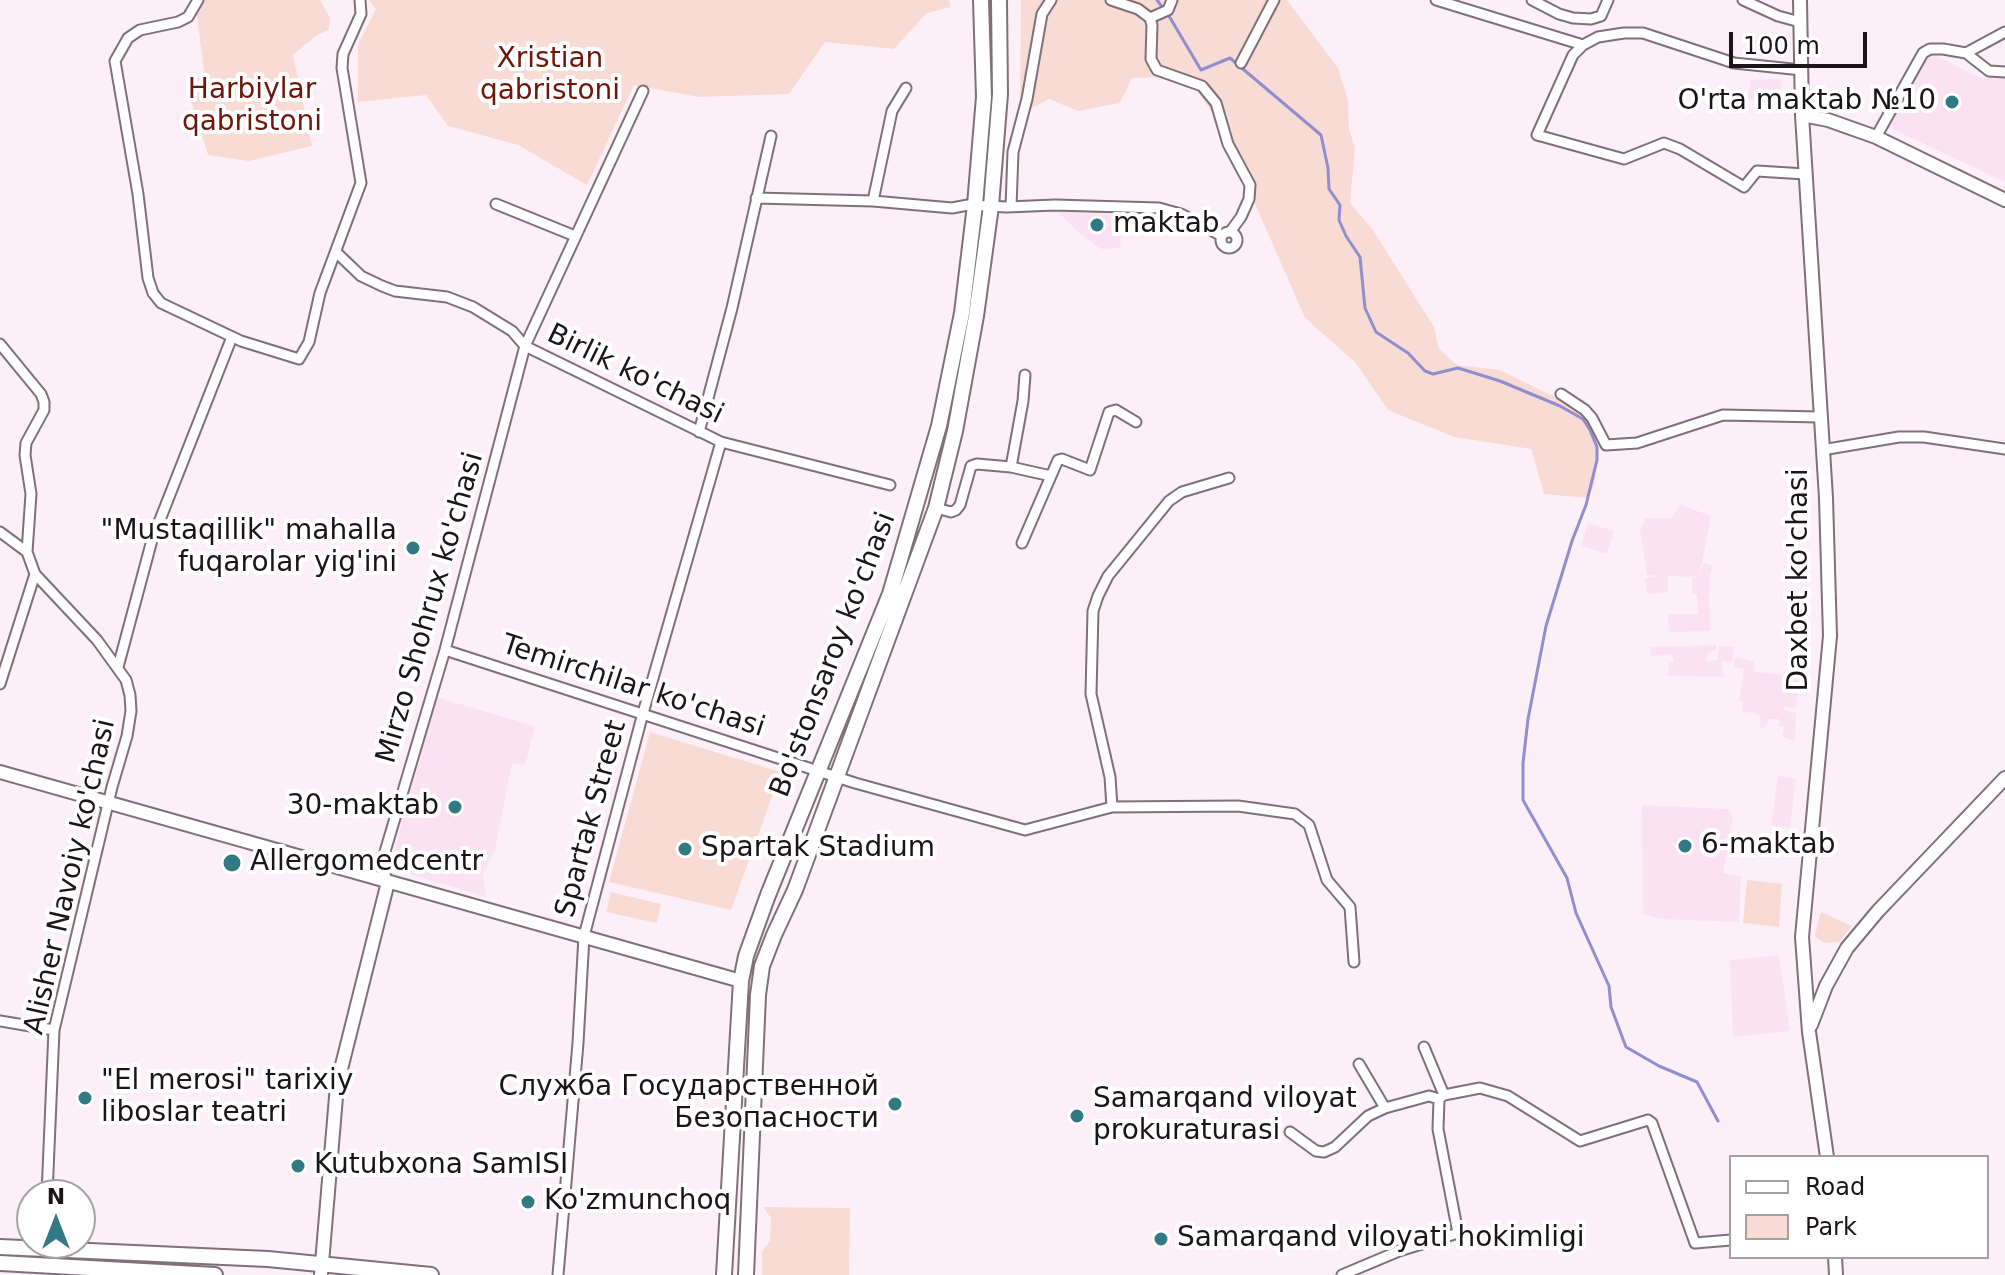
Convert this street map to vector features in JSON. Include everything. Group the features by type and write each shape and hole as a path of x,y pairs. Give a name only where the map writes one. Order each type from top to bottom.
{"main road":[{"name":"Bo'stonsaroy ko'chasi","path":"724,1275 741,981 746,956 814,768 890,594 939,426 962,313 984,97 981,0"},
{"name":"Bo'stonsaroy ko'chasi","path":"746,1275 758,995 762,966 795,890 936,508 955,431 976,316 991,206 1000,94 999,0"},
{"name":"Daxbet ko'chasi","path":"1800,0 1802,115 1830,636 1802,929 1809,1032 1827,1155"},
{"path":"1802,115 1828,120 1876,137 2005,200"},
{"path":"0,772 741,981"},
{"path":"1809,1032 1826,986 1847,948 1878,911 2005,778"},
{"path":"322,1270 337,1085 388,882"},
{"path":"96,1249 268,1259 322,1270 431,1275"},
{"path":"0,1263 215,1275"}],"street":[{"path":"198,0 188,17 140,30 128,38 115,61 153,293 161,303 232,337 299,359 309,342 320,293 361,183 342,68 343,54 361,14 360,0"},
{"path":"1011,207 1013,152 1027,99 1042,14 1051,0"},
{"path":"756,198 873,201 952,208 1055,205 1159,208 1226,234 1241,217 1249,199 1250,185 1228,144 1221,117 1209,93 1192,81 1153,66 1150,18 1138,9 1111,0"},
{"path":"1150,18 1168,10 1172,0"},
{"path":"1241,63 1274,0"},
{"path":"1436,0 1585,44"},
{"path":"1532,0 1559,14 1591,19 1601,16 1608,0"},
{"path":"1743,0 1784,19 1800,22"},
{"path":"1966,53 2005,32"},
{"path":"1802,70 1734,63 1643,33 1598,37 1573,55 1537,135 1624,159 1664,143 1680,149 1744,187 1757,171 1805,174"},
{"path":"1876,137 1923,53 1930,49 1966,53 1989,71 2005,72"},
{"path":"873,201 892,111 906,88"},
{"name":"Mirzo Shohrux ko'chasi","path":"388,882 383,870 384,855 445,650 525,346 643,91"},
{"path":"699,432 732,308 771,136"},
{"path":"496,204 575,236"},
{"name":"Birlik ko'chasi","path":"336,252 361,276 382,286 395,291 447,297 473,307 512,331 525,346 721,442 890,485"},
{"path":"118,667 152,540 232,337"},
{"path":"0,344 41,394 44,402 44,410 26,443 25,455 31,494 27,552 35,574 118,667"},
{"path":"1011,467 1025,375"},
{"path":"1561,394 1585,410 1606,445 1649,440 1723,415 1820,417"},
{"path":"1022,543 1060,459 1090,470 1109,412 1116,410 1136,422"},
{"path":"1822,450 1899,437 1924,437 2005,449"},
{"name":"Spartak Street","path":"558,1275 584,936 643,713 721,442"},
{"path":"936,508 951,512 956,510 971,466 977,464 1011,467 1051,476"},
{"path":"1112,807 1110,777 1091,694 1093,611 1098,596 1108,576 1169,501 1182,492 1229,478"},
{"path":"0,532 27,552"},
{"path":"0,684 35,574"},
{"name":"Temirchilar ko'chasi","path":"445,650 835,776 1025,830 1112,807 1238,806 1302,818 1309,825 1327,880 1350,907 1354,962"},
{"name":"Alisher Navoiy ko'chasi","path":"48,1179 54,1030 131,711 126,680 118,667"},
{"path":"0,1021 54,1030"},
{"path":"1342,1275 1399,1251 1458,1233 1438,1129 1442,1097 1424,1047"},
{"path":"1359,1064 1385,1108"},
{"path":"1290,1132 1316,1151 1324,1152 1335,1147 1368,1116 1385,1108 1429,1096 1442,1097 1480,1088 1508,1096 1580,1141 1648,1120 1652,1123 1695,1243 1729,1240"}],"shaded area":[{"name":"O'rta maktab №10","path":"1927,52 1982,78 2005,75 2005,182 1886,126"},
{"path":"1781,79 1781,101 1747,100 1751,80"},
{"name":"maktab","path":"1057,211 1123,215 1120,248 1101,249 1081,235"},
{"path":"1681,505 1711,516 1699,577 1704,563 1713,565 1709,579 1710,631 1669,632 1668,614 1698,614 1697,594 1692,594 1692,578 1697,577 1668,576 1668,592 1647,594 1645,578 1663,576 1647,575 1640,529 1646,518 1670,519"},
{"path":"1588,523 1614,531 1607,554 1581,546"},
{"path":"1716,645 1716,651 1709,651 1706,661 1717,660 1719,646 1734,647 1732,662 1721,661 1724,677 1668,676 1669,663 1674,662 1672,654 1651,656 1650,647"},
{"path":"1735,657 1754,662 1755,672 1799,676 1796,708 1784,707 1783,710 1796,713 1795,741 1782,737 1784,727 1779,726 1779,719 1769,719 1765,728 1759,727 1761,718 1755,713 1742,712 1743,702 1739,701 1744,669 1733,667"},
{"name":"30-maktab","path":"436,697 535,726 525,765 512,763 495,850 483,874 486,897 390,868"},
{"path":"1778,776 1796,779 1790,828 1771,825"},
{"name":"6-maktab","path":"1642,805 1728,809 1733,819 1723,873 1741,876 1739,922 1660,919 1643,914"},
{"path":"1779,955 1790,1031 1733,1037 1730,960"}],"green space":[{"name":"Harbiylar qabristoni","path":"195,0 320,0 330,18 329,30 317,35 293,55 312,146 249,161 208,155 190,97 201,91 195,81 204,72"},
{"name":"Xristian qabristoni","path":"369,0 949,0 951,7 927,13 894,49 825,42 789,94 699,97 634,85 587,185 518,145 448,126 426,95 358,102 358,44 376,9"},
{"path":"1021,0 1287,0 1338,68 1348,100 1349,129 1355,148 1350,203 1373,230 1434,327 1439,349 1457,365 1500,370 1583,411 1595,432 1598,456 1594,486 1587,498 1544,494 1531,449 1454,437 1388,410 1355,362 1305,318 1221,126 1197,90 1162,77 1132,78 1120,103 1078,111 1049,99 1028,110 1020,107"},
{"name":"Spartak Stadium","path":"650,732 781,772 731,910 609,882"},
{"path":"1747,880 1782,884 1779,927 1743,923"},
{"path":"611,892 661,904 657,923 606,912"},
{"path":"1821,912 1852,926 1839,942 1824,943 1815,935"},
{"path":"763,1207 850,1208 849,1275 762,1275 762,1251 770,1241 771,1218"}],"waterway":[{"path":"1157,0 1163,8"},
{"path":"1169,16 1201,70 1230,58 1321,135 1329,189 1340,205 1339,220 1346,236 1360,257 1365,308 1376,332 1408,353 1425,371 1433,374 1458,368 1500,381 1560,406 1583,419 1590,430 1597,447 1597,460 1586,505 1546,626 1528,719 1523,800 1567,878 1576,913 1609,986 1611,1007 1626,1047 1659,1066 1697,1082 1718,1121"}],"place":[{"name":"O'rta maktab №10","path":"1952,102"},
{"name":"maktab","path":"1097,225"},
{"name":"\"Mustaqillik\" mahalla fuqarolar yig'ini","path":"413,548"},
{"name":"30-maktab","path":"455,807"},
{"name":"6-maktab","path":"1685,846"},
{"name":"Spartak Stadium","path":"685,849"},
{"name":"Allergomedcentr","path":"232,863"},
{"name":"\"El merosi\" tarixiy liboslar teatri","path":"85,1098"},
{"name":"Служба Государственной Безопасности","path":"895,1104"},
{"name":"Samarqand viloyat prokuraturasi","path":"1077,1116"},
{"name":"Kutubxona SamISI","path":"298,1166"},
{"name":"Ko'zmunchoq","path":"528,1202"},
{"name":"Samarqand viloyati hokimligi","path":"1161,1239"}]}
